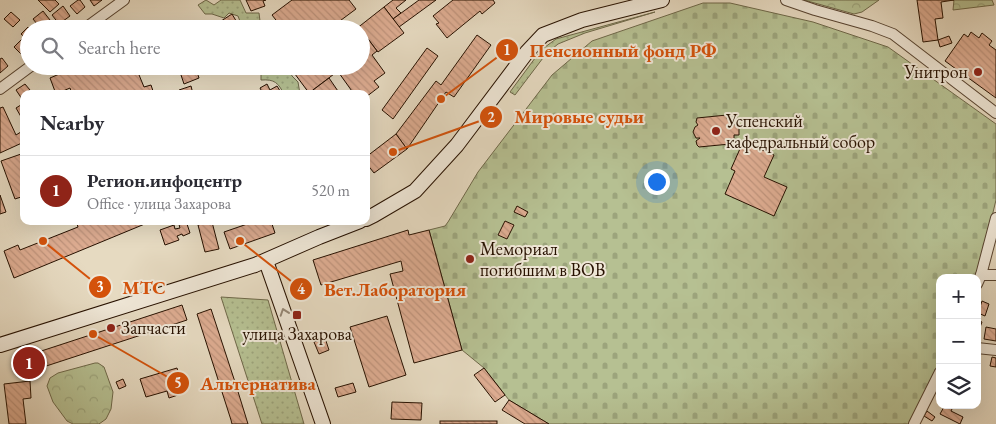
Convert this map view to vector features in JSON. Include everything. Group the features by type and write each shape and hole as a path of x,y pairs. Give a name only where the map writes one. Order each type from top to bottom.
{"main road":[{"path":"370,217 415,191 457,146 527,52 543,35 582,20 662,0"},
{"path":"0,345 192,286 266,261 350,225"},
{"path":"266,261 323,424"}],"street":[{"path":"96,20 124,0"},
{"path":"786,0 893,34 996,113"},
{"path":"0,89 20,74"},
{"path":"981,274 996,218"},
{"path":"981,279 996,275"},
{"path":"981,348 996,350"},
{"path":"914,424 936,380"}],"green space":[{"path":"206,0 214,5 221,0 240,0 246,13 259,13 260,20 240,20 238,16 229,13 224,18 205,14 198,5"},
{"path":"804,0 879,0 862,12 854,14"},
{"path":"954,0 992,0 994,5 953,10"},
{"path":"703,3 730,3 813,22 888,47 996,124 996,200 978,274 936,274 936,372 911,424 549,424 509,400 484,368 462,350 429,230 445,226 478,172 552,75 592,41"},
{"path":"655,12 585,33 558,44 546,54 515,95 510,92 541,50 556,39"},
{"path":"261,75 292,75 298,82 299,90 282,90 276,82 261,80"},
{"path":"221,297 268,300 304,424 262,424"},
{"path":"95,363 104,367 113,392 111,409 106,419 99,424 73,424 67,421 53,402 47,386 50,378 58,373"}],"building":[{"path":"38,0 55,0 59,4 50,12"},
{"path":"78,0 85,7 77,14 70,6"},
{"path":"90,0 102,0 94,6"},
{"path":"246,0 266,0 263,1 265,6 251,11"},
{"path":"292,0 349,0 356,9 341,20 276,20 272,15"},
{"path":"393,0 406,0 396,8 401,13 393,19 384,7"},
{"path":"419,0 436,0 399,27 393,19"},
{"path":"453,0 493,0 495,3 482,14 480,11 447,38 436,24 439,23 433,16"},
{"path":"917,0 954,0 941,2 943,18 935,19 938,40 923,42"},
{"path":"63,6 70,16 64,20 56,20 52,15"},
{"path":"384,7 404,33 378,52 370,42 370,20 367,20"},
{"path":"43,11 50,20 34,20"},
{"path":"11,12 20,20 13,27 4,19"},
{"path":"232,14 236,20 223,20"},
{"name":"Унитрон","path":"971,32 979,38 982,33 992,41 989,45 996,50 996,98 945,61 964,34 968,37"},
{"path":"477,35 491,45 454,97 446,92 407,149 396,134 436,81 441,85"},
{"path":"949,36 952,43 940,47 938,40"},
{"path":"20,41 20,53 14,47"},
{"path":"370,42 377,51 372,55 385,73 374,81 379,87 370,94 370,90 351,90 340,75 370,75"},
{"path":"427,48 438,56 393,119 382,110"},
{"path":"2,58 8,66 0,73 0,59"},
{"path":"57,75 139,75 144,87 151,85 153,90 71,90 70,88 54,90 50,78"},
{"path":"181,75 198,75 199,78 184,84"},
{"path":"296,75 333,75 313,90 307,90"},
{"path":"329,78 337,90 313,90"},
{"path":"25,84 30,90 20,90 20,96 16,90"},
{"path":"267,84 270,90 261,90 260,88"},
{"path":"191,86 192,90 179,90"},
{"path":"277,86 280,90 270,90"},
{"path":"20,106 20,115 16,108"},
{"path":"3,107 16,135 20,132 20,144 0,153 0,108"},
{"name":"Успенский кафедральный собор","path":"727,115 727,119 733,118 733,125 739,124 739,135 734,135 734,141 730,141 730,144 699,147 696,141 700,138 696,138 693,132 698,125 696,122 697,118"},
{"path":"396,134 407,149 374,173 370,168 370,154"},
{"path":"743,142 774,155 764,177 787,187 774,216 725,194 735,171 731,169"},
{"path":"20,154 20,197 15,199 1,161"},
{"path":"0,195 6,212 0,214"},
{"path":"517,206 528,212 525,217 514,212"},
{"path":"505,221 514,225 507,239 498,235"},
{"path":"77,225 142,225 14,278 4,251 18,245 20,250 78,227"},
{"path":"174,225 175,229 180,228 179,225 187,225 190,233 177,236 179,240 165,245 160,230"},
{"path":"198,225 213,225 219,249 205,252"},
{"path":"244,225 272,225 275,233 230,249 224,232"},
{"path":"408,230 409,235 429,230 462,350 414,363 390,274 403,271 401,261 321,285 313,260"},
{"path":"982,301 989,304 985,316 981,314"},
{"path":"182,305 187,320 31,371 26,356"},
{"path":"211,309 248,424 232,424 197,314"},
{"path":"387,316 406,375 369,387 350,327"},
{"path":"986,327 996,329 996,341 984,339"},
{"path":"325,338 329,350 319,354 314,342"},
{"path":"992,357 996,358 996,367 990,366"},
{"path":"177,368 184,393 169,398 167,391 146,397 140,379"},
{"path":"484,368 505,395 495,402 474,375"},
{"path":"123,379 126,386 119,389 116,382"},
{"path":"30,381 31,398 23,399 26,424 9,424 4,384"},
{"path":"353,383 356,392 338,397 335,388"},
{"path":"509,400 549,424 525,424 502,410"},
{"path":"392,402 422,403 421,420 391,419"},
{"path":"943,409 952,409 951,411 963,417 960,424 940,414"},
{"path":"927,411 935,417 932,421 924,416"},
{"path":"440,421 497,421 497,424 440,424"}],"place":[{"name":"Унитрон","path":"978,72"},
{"name":"Пенсионный фонд РФ","path":"441,99"},
{"name":"Успенский кафедральный собор","path":"716,131"},
{"name":"Мировые судьи","path":"393,152"},
{"name":"МТС","path":"43,241"},
{"name":"Вет.Лаборатория","path":"240,241"},
{"name":"Мемориал погибшим в ВОВ","path":"470,259"},
{"name":"улица Захарова","path":"297,315"},
{"name":"Запчасти","path":"111,328"},
{"name":"Альтернатива","path":"93,334"},
{"name":"Регион.инфоцентр","path":"29,363"}]}
